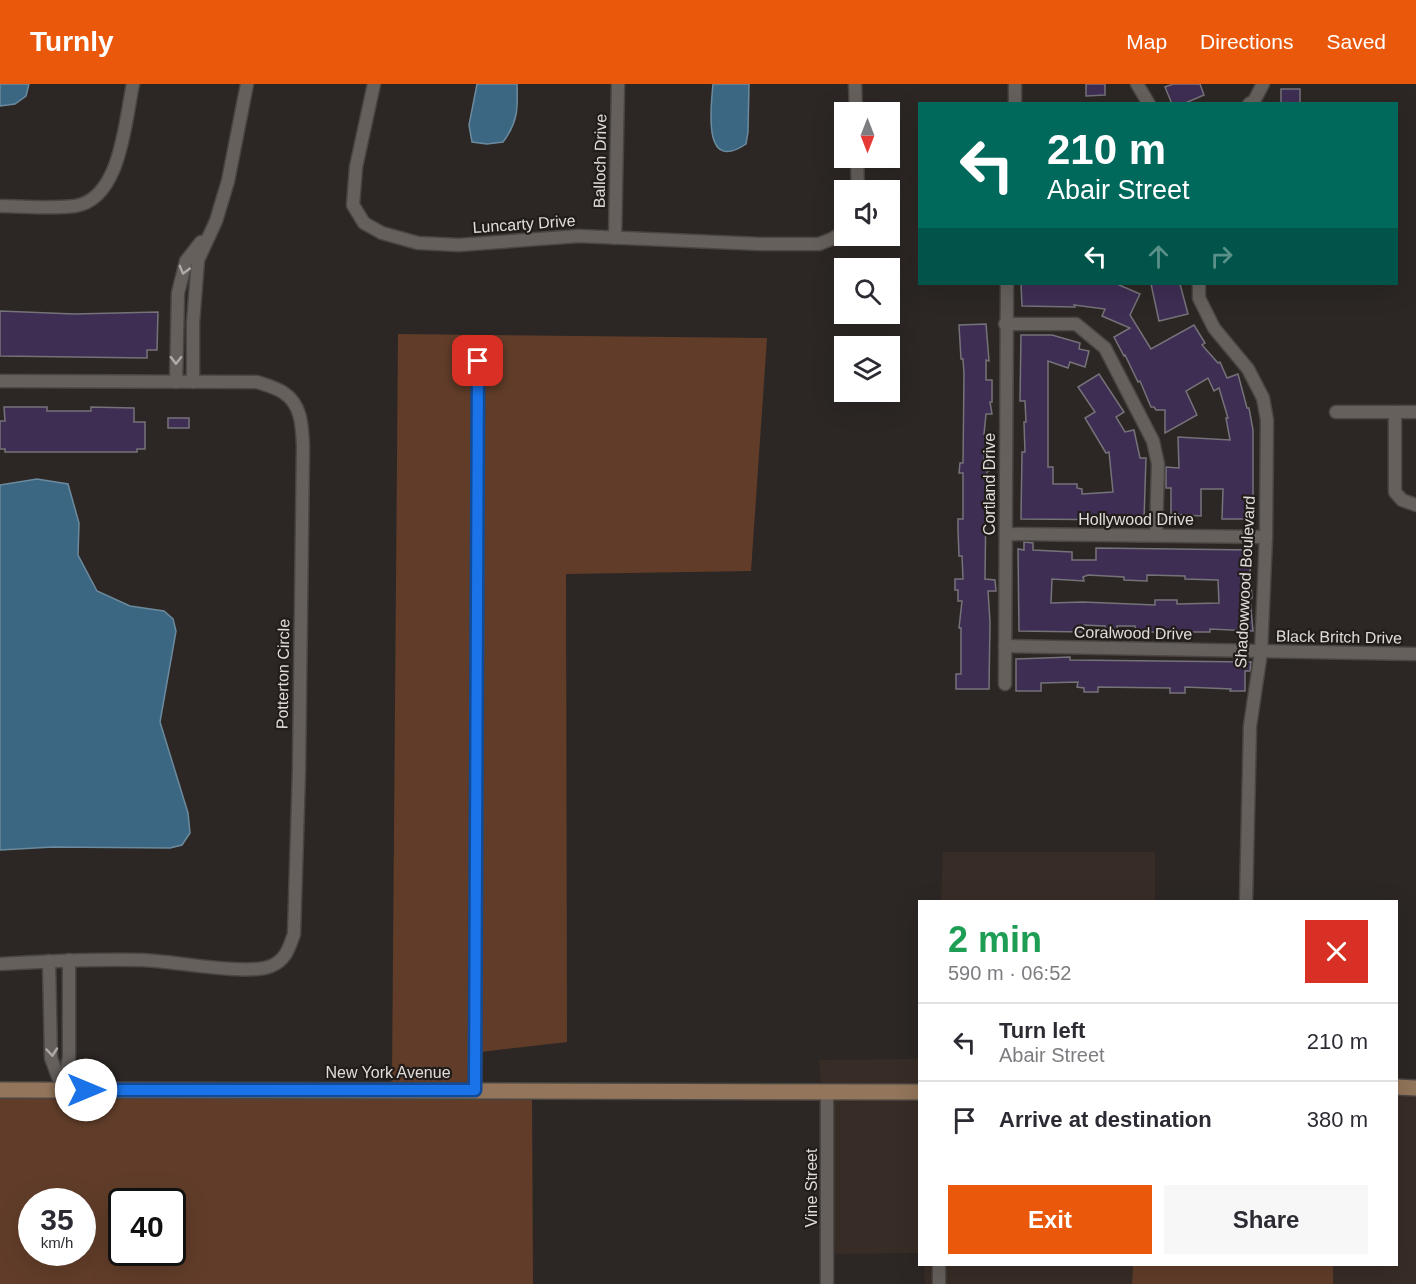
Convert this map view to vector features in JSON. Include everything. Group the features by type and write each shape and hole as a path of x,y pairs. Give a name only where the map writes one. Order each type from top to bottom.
{"street":[{"path":"0,206 75,206 92,200 107,186 116,166 133,84"},
{"path":"193,382 193,323 198,260 216,222 228,181 248,84"},
{"name":"Luncarty Drive","path":"374,84 353,183 353,205 364,223 382,233 418,243 459,245 579,236 760,244 819,244 834,238"},
{"name":"Balloch Drive","path":"615,238 618,84"},
{"path":"855,84 856,102"},
{"path":"1015,84 1015,102"},
{"path":"1137,84 1147,102"},
{"path":"1252,102 1263,84"},
{"path":"176,382 178,293 186,261 216,222"},
{"name":"Cortland Drive","path":"1005,684 1006,285"},
{"name":"Shadowwood Boulevard","path":"1199,285 1199,298 1214,328 1248,369 1263,398 1267,420 1266,537 1261,652 1250,726 1246,900"},
{"path":"177,323 193,323"},
{"path":"1005,324 1076,324 1105,348 1153,441 1158,464 1156,535"},
{"path":"475,1090 478,361"},
{"name":"Potterton Circle","path":"0,381 257,382 285,393 296,407 302,421 299,770 294,934 286,956 271,966 252,970 144,960 69,960 0,964"},
{"path":"1336,412 1416,412"},
{"path":"1395,412 1395,492 1402,500 1416,505"},
{"name":"Hollywood Drive","path":"1006,534 1266,537"},
{"name":"Coralwood Drive","path":"1005,646 1261,652"},
{"name":"Black Britch Drive","path":"1261,652 1416,654"},
{"path":"63,1090 69,1057 69,960"},
{"path":"49,961 51,1058 63,1090"},
{"path":"51,1010 69,1011"},
{"path":"1398,1088 1416,1088"},
{"name":"New York Avenue","path":"0,1090 918,1092"},
{"name":"Vine Street","path":"827,1092 827,1284"},
{"path":"939,1266 939,1284"}],"shaded area":[{"path":"398,334 767,338 751,571 566,574 567,1042 480,1052 481,1083 390,1083 392,1080"},
{"path":"943,852 1155,852 1155,900 941,900"},
{"path":"918,1059 918,1084 821,1085 819,1060"},
{"path":"1398,1095 1416,1095 1416,1284 1333,1284 1333,1266 1398,1266"},
{"path":"0,1097 532,1098 533,1284 0,1284"},
{"path":"918,1099 918,1253 835,1254 822,1100"},
{"path":"924,1266 1133,1266 1132,1284 925,1284"},
{"path":"1133,1266 1333,1266 1333,1284 1132,1284"}],"water":[{"path":"0,84 29,84 26,96 15,104 0,106"},
{"path":"477,84 517,84 516,114 512,128 503,142 487,144 472,142 469,125"},
{"path":"713,84 749,84 746,144 732,151 722,151 712,134"},
{"path":"37,479 68,484 79,523 78,555 97,591 130,606 164,611 173,619 176,631 160,722 188,813 190,833 182,845 170,848 53,847 0,850 0,485"}],"building":[{"path":"1086,84 1105,84 1105,95 1086,96"},
{"path":"1173,84 1200,84 1204,95 1188,102 1171,102 1165,87"},
{"path":"1281,89 1300,89 1300,102 1281,102"},
{"path":"1021,285 1119,285 1140,294 1130,315 1151,349 1194,325 1205,343 1202,345 1218,363 1220,362 1227,378 1238,374 1247,408 1249,408 1253,430 1253,519 1222,519 1223,489 1201,489 1201,516 1171,514 1171,488 1166,488 1166,467 1179,468 1178,437 1230,440 1226,418 1228,418 1219,388 1214,391 1208,378 1186,391 1197,415 1165,433 1165,410 1156,410 1151,407 1140,381 1138,382 1114,337 1130,328 1102,316 1105,309 1074,305 1075,307 1022,306"},
{"path":"1151,285 1180,285 1188,314 1159,321"},
{"path":"0,311 74,314 158,312 157,350 147,350 147,358 0,356"},
{"path":"986,324 989,361 986,360 986,380 992,380 992,402 990,402 992,414 986,414 984,434 989,434 983,463 988,463 989,471 987,471 985,579 995,580 996,591 988,591 989,689 956,689 956,674 961,674 961,628 959,628 962,601 958,601 955,579 963,579 962,556 959,556 958,519 963,519 963,473 959,473 960,463 963,463 964,374 959,325"},
{"path":"1021,335 1052,335 1080,343 1079,349 1089,351 1085,367 1070,362 1068,368 1048,361 1048,467 1053,467 1053,484 1077,484 1077,488 1082,489 1082,494 1113,492 1109,452 1106,453 1085,418 1095,412 1078,387 1099,374 1124,412 1116,417 1125,432 1134,430 1140,458 1146,458 1144,520 1021,519 1022,452 1025,452 1024,422 1026,422 1025,401 1020,401"},
{"path":"4,407 47,407 47,411 91,411 91,407 134,408 134,422 145,422 145,449 137,449 137,452 5,452 5,449 0,449 0,421 5,421"},
{"path":"168,418 189,418 189,428 168,428"},
{"path":"1024,542 1033,543 1033,550 1072,552 1072,560 1096,560 1096,548 1252,550 1250,571 1252,598 1250,598 1253,631 1210,629 1210,632 1144,632 1136,631 1135,626 1117,626 1118,632 1106,632 1105,626 1084,625 1084,632 1019,631 1018,549 1024,550","holes":["1088,575 1124,577 1124,580 1147,581 1147,575 1218,580 1219,603 1177,604 1177,600 1155,600 1155,605 1051,603 1052,579 1084,581 1083,577"]},
{"path":"1070,657 1070,660 1251,662 1250,671 1245,671 1245,691 1185,687 1185,693 1170,693 1170,688 1098,687 1098,692 1084,692 1084,688 1077,687 1078,682 1041,683 1041,691 1016,691 1016,659"}],"route":[{"path":"86,1090 475,1090 478,361"}]}
